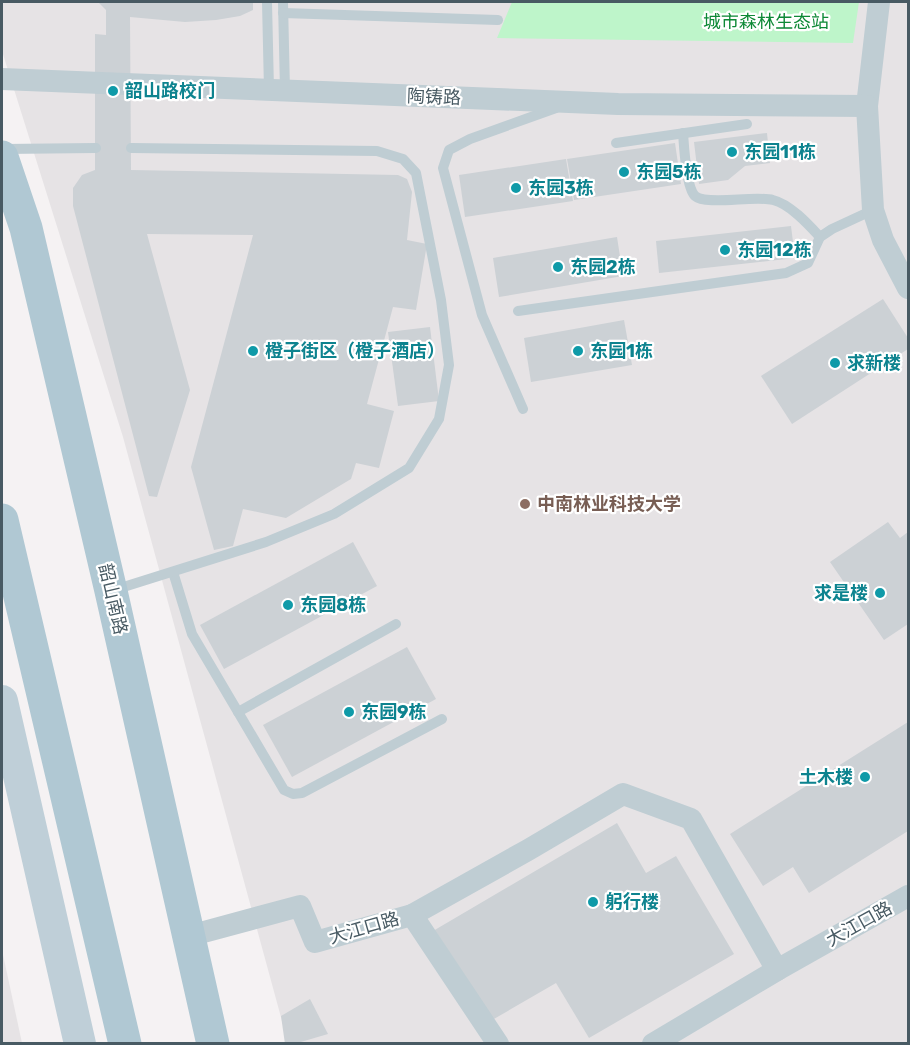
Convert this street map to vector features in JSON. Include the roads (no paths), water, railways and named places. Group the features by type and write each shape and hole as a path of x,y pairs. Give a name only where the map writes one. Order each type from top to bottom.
{"main road":[{"name":"韶山南路","path":"2,157 26,228 213,1044"},
{"path":"2,520 125,1044"}],"street":[{"path":"879,2 867,106 873,210 883,240 909,288"},
{"name":"陶铸路","path":"2,79 570,102 867,106"},
{"path":"2,701 80,1044"},
{"path":"412,915 623,794 691,819 777,970"},
{"name":"大江口路","path":"653,1044 777,970 909,896"},
{"name":"大江口路","path":"189,936 300,906 315,942 412,915 498,1044"}],"lane":[{"path":"267,2 277,90"},
{"path":"277,90 283,7 498,21"},
{"path":"523,409 482,315 443,168 449,150 470,139 570,102"},
{"path":"616,142 747,124"},
{"path":"682,133 690,188 696,197 706,201 758,198 775,200 801,216 820,237"},
{"path":"2,149 96,148"},
{"path":"111,591 266,542 334,513 409,468 439,418 449,364 441,300 416,173 403,159 377,151 131,148"},
{"path":"518,311 786,273 808,263 820,237 873,210"},
{"path":"172,572 192,634 284,790 293,794 302,793 441,719"},
{"path":"238,712 396,624"}],"place":[{"name":"韶山路校门","path":"113,91"},
{"name":"东园11栋","path":"732,152"},
{"name":"东园5栋","path":"624,172"},
{"name":"东园3栋","path":"516,188"},
{"name":"东园12栋","path":"725,250"},
{"name":"东园2栋","path":"558,267"},
{"name":"橙子街区（橙子酒店）","path":"253,351"},
{"name":"东园1栋","path":"578,351"},
{"name":"求新楼","path":"835,363"},
{"name":"中南林业科技大学","path":"525,504"},
{"name":"求是楼","path":"880,593"},
{"name":"东园8栋","path":"288,605"},
{"name":"东园9栋","path":"349,712"},
{"name":"土木楼","path":"865,777"},
{"name":"躬行楼","path":"593,902"}],"park label":[{"name":"城市森林生态站","path":"766,22"}]}
